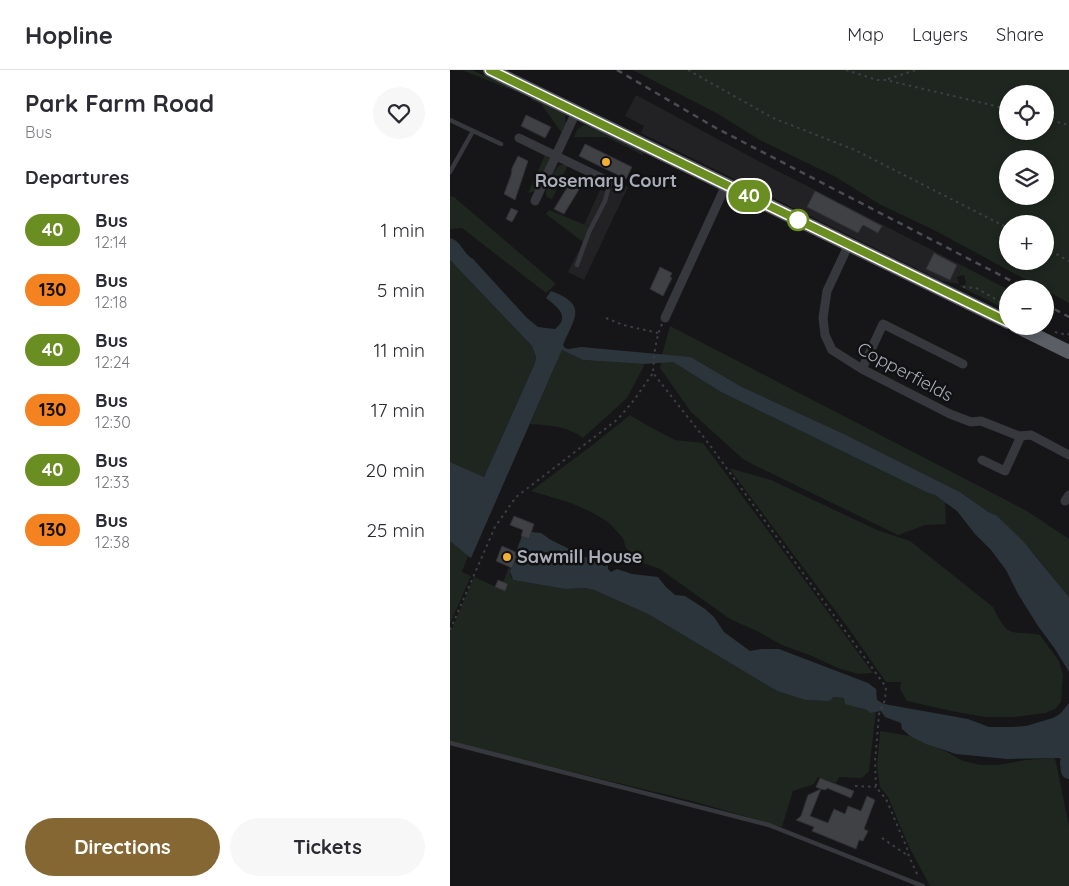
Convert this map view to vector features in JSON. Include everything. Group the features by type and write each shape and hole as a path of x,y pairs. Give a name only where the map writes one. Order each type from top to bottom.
{"highway":[{"path":"490,70 999,318"},
{"path":"1034,335 1069,352"}],"street":[{"path":"535,201 576,112"},
{"path":"519,138 610,182"},
{"path":"665,318 726,184"},
{"name":"Copperfields","path":"849,244 827,291 823,318 825,335 832,350 862,369 950,414 971,422 981,421 1021,436 1031,435 1069,455"},
{"path":"862,369 883,324 963,364"},
{"path":"982,460 1005,471 1021,436"}],"lane":[{"path":"450,120 501,144"},
{"path":"450,172 474,131"},
{"path":"577,265 589,232 605,201 610,182"},
{"path":"450,744 769,825 922,885"}],"path":[{"path":"688,70 773,118 856,150 999,223"},
{"path":"846,70 877,80 886,80 999,108"},
{"path":"886,80 916,70"},
{"path":"1054,121 1069,125"},
{"path":"1054,252 1069,260"},
{"path":"959,287 976,288 999,301"},
{"path":"606,318 623,325 658,333"},
{"path":"450,630 495,527 516,497 618,420 653,373 658,333 665,318"},
{"path":"653,373 709,444 886,687 885,700 879,714 875,762 876,787 886,798 907,848 907,855"},
{"path":"854,786 876,787"},
{"path":"882,838 907,855 915,867 922,885"}],"shaded area":[{"path":"462,70 472,70 556,108 565,115 566,126 562,133 541,104 531,100 532,98"},
{"path":"633,70 1069,70 1069,303 1054,295 1054,280 1026,280 1008,270 1054,270 1054,215 999,215 999,265 934,230 881,205 834,176 760,140 718,114"},
{"path":"636,95 766,165 963,266 957,277 959,284 942,281 641,133 644,126 625,116"},
{"path":"584,125 592,127 644,153 643,155 606,137 574,137 577,130"},
{"path":"545,155 549,158 550,163 535,191 528,193"},
{"path":"560,165 568,165 552,199 547,197 546,189 551,176"},
{"path":"621,183 628,187 584,280 568,272 590,228 584,225 600,190 607,192 606,185 618,190"},
{"path":"450,196 454,197 556,284 546,293 462,228 450,229"},
{"path":"549,210 590,227 583,242 546,214"},
{"path":"450,238 457,242 466,254 473,259 527,318 538,327 555,329 562,320 561,312 546,298 551,291 570,301 575,312 563,345 565,348 581,347 691,357 740,386 844,434 960,492 990,513 996,515 1023,541 1069,597 1069,672 1018,594 1006,570 957,511 935,495 721,392 673,362 644,364 583,360 562,350 471,558 468,556 450,541 450,462 484,477 536,357 532,346 450,260"},
{"path":"450,260 532,346 536,357 484,477 450,462"},
{"path":"963,266 999,285 999,306 959,286 966,284 964,275 957,277"},
{"path":"670,326 1027,511 1069,539 1069,597 1035,555 996,515 990,513 960,492 844,434 740,386 691,357 662,355"},
{"path":"562,350 583,360 644,364 627,398 583,438 565,429 530,424"},
{"path":"661,362 673,362 721,392 935,495 945,502 946,524 925,525 898,535 750,463 743,459 691,412 660,368"},
{"path":"630,415 675,440 703,443 873,673 858,674 838,668 782,645 730,619 660,569 638,561 626,548 623,538 608,522 571,503 531,491"},
{"path":"729,468 771,480 877,530 910,541 993,607 1003,625 1011,632 1040,635 1059,661 1063,675 1061,702 1055,709 1046,713 1013,717 985,717 907,701 900,689 901,682 886,682 849,629"},
{"path":"531,532 541,533 551,540 604,566 608,565 608,569 611,572 617,569 632,574 658,577 675,595 685,596 705,609 714,617 724,632 750,651 779,649 868,683 876,689 877,700 884,704 968,719 989,727 1013,727 1026,726 1053,718 1060,714 1069,703 1069,763 1059,758 1007,759 956,754 926,744 910,736 902,729 901,723 885,717 881,711 870,713 867,710 845,704 844,698 833,697 827,701 805,700 777,691 648,614 594,590 585,588 565,589 513,580 510,571 518,553 516,552 522,536 529,539"},
{"path":"450,541 468,556 462,572 471,576 450,624"},
{"path":"509,567 512,568 510,575 513,580 565,589 584,588 594,590 648,614 777,691 805,700 827,701 833,697 844,698 870,713 876,711 869,771 862,778 839,777 836,783 818,777 814,784 793,791 782,827 692,801 450,742 450,633 474,577 505,591 509,584 503,582"},
{"path":"880,731 910,736 963,761 981,765 998,765 1026,760 1055,758 1069,825 1069,886 931,886 910,849 888,797 880,787 877,767"}],"building":[{"name":"Rosemary Court","path":"526,115 551,127 545,138 521,126"},
{"name":"Rosemary Court","path":"585,144 632,167 626,179 579,156"},
{"path":"518,156 528,161 515,200 504,194"},
{"path":"573,178 583,183 564,214 554,209"},
{"path":"815,191 882,226 878,233 863,225 858,233 807,207"},
{"path":"511,208 518,211 512,222 506,219"},
{"path":"934,253 957,265 950,280 926,269"},
{"path":"660,267 672,273 670,277 672,278 663,296 650,289"},
{"path":"514,516 534,524 529,539 521,536 523,530 510,525"},
{"path":"502,546 518,553 512,568 496,561"},
{"path":"498,580 508,584 505,591 495,587"},
{"path":"820,778 854,791 851,798 827,788 826,790 816,787"},
{"path":"821,789 810,816 828,823 834,809 845,814 848,806 861,811 867,796 875,800 864,829 868,831 863,841 859,840 856,849 812,831 814,827 796,820 801,816 808,795"}],"waterway":[{"path":"1069,762 1069,771"}],"railway":[{"path":"617,70 716,128 1010,280"},
{"path":"1054,309 1069,317"}],"bus line":[{"name":"40","path":"490,70 999,318"}],"place":[{"name":"Rosemary Court","path":"606,162"},
{"name":"Sawmill House","path":"507,557"}]}
